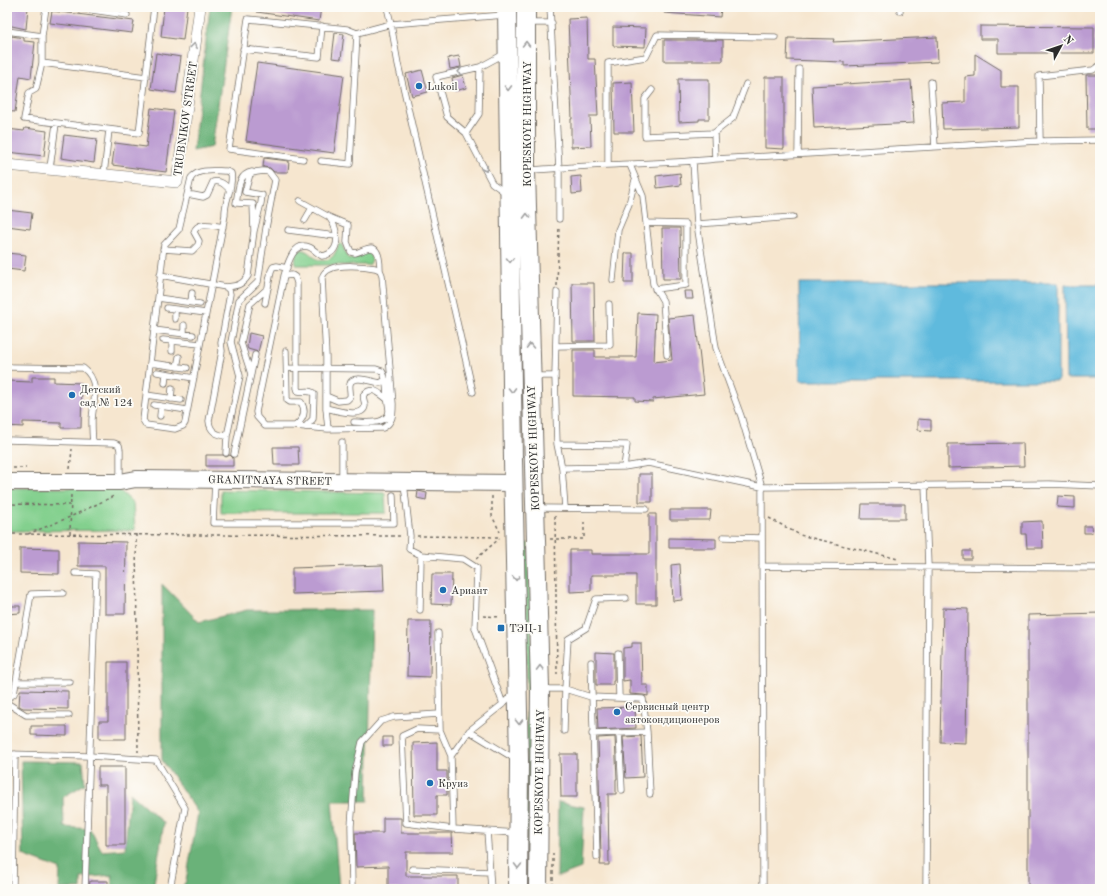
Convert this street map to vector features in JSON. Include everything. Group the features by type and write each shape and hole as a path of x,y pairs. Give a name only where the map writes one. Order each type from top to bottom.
{"main road":[{"name":"KOPESKOYE HIGHWAY","path":"508,11 519,762 518,889"},
{"name":"KOPESKOYE HIGHWAY","path":"526,15 526,170 534,483 536,539 549,689 538,889"},
{"name":"GRANITNAYA STREET","path":"514,483 534,483"}],"street":[{"name":"TRUBNIKOV STREET","path":"7,164 177,182 200,7"},
{"name":"GRANITNAYA STREET","path":"7,482 71,476 118,488 136,479 514,483"}],"lane":[{"path":"46,7 42,36 42,63 36,89 29,93 24,119 139,133 154,7"},
{"path":"71,7 127,15"},
{"path":"387,7 398,64 473,392"},
{"path":"550,7 559,169 559,219"},
{"path":"302,159 229,149 248,18 346,29 357,33 391,24 508,11"},
{"path":"526,15 552,24"},
{"path":"243,49 319,57 322,26"},
{"path":"7,31 42,36"},
{"path":"321,161 350,164 357,33"},
{"path":"608,165 608,63 646,57 656,35 775,37"},
{"path":"508,52 480,67 436,77 448,117 466,133 492,183 510,196"},
{"path":"42,63 146,77"},
{"path":"1040,141 1039,76 1093,70 1100,65"},
{"path":"466,133 479,114 480,67"},
{"path":"798,154 799,69"},
{"path":"931,82 935,147"},
{"path":"652,90 644,99 646,136 714,133 733,118 746,84"},
{"path":"50,168 56,124"},
{"path":"104,174 109,130"},
{"path":"714,133 715,159"},
{"path":"526,170 693,162 715,159 1040,141 1100,140"},
{"path":"693,162 697,224 716,348 741,416 762,487 763,889"},
{"path":"630,164 643,196 653,284 663,300 667,355"},
{"path":"226,171 231,173 232,180 225,209 223,227 185,423 179,428 146,425 142,420 163,249 165,243 179,229 188,195 194,174 199,172 226,171"},
{"path":"160,275 212,284 226,288 240,285 244,282 248,276 254,231 262,195 245,192 250,174 256,171"},
{"path":"226,453 227,436 240,376 231,342 239,300 258,282 275,180 269,172 256,171 246,173 241,178 236,203 253,204 254,231"},
{"path":"613,280 618,230 629,204 635,179"},
{"path":"188,195 203,197 207,195 213,182 217,181 222,182 230,190"},
{"path":"300,201 329,217 348,225 347,242 351,252 353,253 370,248 374,249 378,254 382,275 393,418 383,428 328,429 295,426 265,426 257,417 256,412 284,276 293,254 298,248 308,246 322,256 329,255 333,252 336,246 336,236 334,224 329,217"},
{"path":"305,220 312,208"},
{"path":"697,224 793,217"},
{"path":"646,223 686,224 686,285 655,289"},
{"path":"163,249 192,251 198,245 198,240 194,232 196,228 208,224 223,227"},
{"path":"288,230 336,236"},
{"path":"265,303 273,267 277,266 287,268"},
{"path":"328,429 322,278 328,269 335,267 369,267 380,270"},
{"path":"284,276 292,275 295,277 297,283 297,388 298,391 310,392 314,394 313,419 305,427"},
{"path":"226,288 229,290 230,294 209,427 217,434 227,436"},
{"path":"251,374 241,343 250,304 268,288"},
{"path":"557,292 555,376 557,444 562,468 565,508"},
{"path":"191,302 192,293"},
{"path":"158,298 200,304"},
{"path":"556,346 610,345 608,304"},
{"path":"167,308 206,313"},
{"path":"175,309 175,319"},
{"path":"184,325 184,334"},
{"path":"154,330 192,334"},
{"path":"163,340 200,344"},
{"path":"172,341 172,351"},
{"path":"286,351 286,397 287,400 301,402 303,406 304,417 295,426"},
{"path":"234,454 255,354"},
{"path":"177,367 179,357"},
{"path":"150,363 187,368"},
{"path":"7,367 83,368 89,372 96,394 92,419 92,442"},
{"path":"287,368 376,369 382,371 386,380 388,416 377,422 354,422"},
{"path":"157,372 194,378"},
{"path":"166,374 166,383"},
{"path":"531,376 555,376"},
{"path":"326,396 338,401 348,400 350,397 350,384 352,380 357,378 380,383 386,380"},
{"path":"171,399 172,388"},
{"path":"326,408 349,413 358,413 363,410 364,394 371,389 375,390 387,399"},
{"path":"146,396 181,400"},
{"path":"154,405 187,410"},
{"path":"160,416 161,406"},
{"path":"7,440 92,442 114,443 119,445 118,488"},
{"path":"342,442 342,481"},
{"path":"557,444 627,445 624,467"},
{"path":"562,468 624,467 648,463 762,487 1050,484 1100,486"},
{"path":"215,480 213,523 394,523 393,495"},
{"path":"404,482 410,536 409,549 421,556 463,559 477,568 475,628 503,704"},
{"path":"925,485 928,566 926,889"},
{"path":"535,508 646,509"},
{"path":"723,537 762,538"},
{"path":"420,610 421,556"},
{"path":"762,566 1100,568"},
{"path":"75,574 96,574 85,889"},
{"path":"7,699 14,694 31,594 63,593"},
{"path":"564,731 568,639 586,628 596,599 626,598"},
{"path":"438,633 440,730 451,756 453,829"},
{"path":"618,653 619,698"},
{"path":"591,662 592,734 597,857"},
{"path":"16,682 70,682"},
{"path":"451,756 470,731 503,704 518,688"},
{"path":"549,689 565,689 591,697 643,700 647,732 650,794"},
{"path":"7,703 26,715 69,715"},
{"path":"352,889 351,826 354,780 362,742 381,721 394,717 440,714"},
{"path":"440,730 417,729 402,736 406,823 453,829 519,833"},
{"path":"470,731 519,762"},
{"path":"592,734 647,732"},
{"path":"619,733 622,790"},
{"path":"7,754 89,756 156,760 184,808 170,889"},
{"path":"13,889 15,754"},
{"path":"487,831 491,889"},
{"path":"412,869 490,872"}],"path":[{"path":"557,292 559,219"},
{"path":"70,534 72,442"},
{"path":"26,534 70,517 118,488"},
{"path":"7,504 70,505"},
{"path":"549,689 556,538 555,508"},
{"path":"762,514 800,535 898,559"},
{"path":"536,539 584,539 584,522"},
{"path":"7,534 502,537"},
{"path":"136,534 138,759"},
{"path":"502,537 502,544"},
{"path":"470,564 502,537"},
{"path":"475,616 502,617"},
{"path":"553,849 553,889"}],"green space":[{"path":"210,7 232,7 212,147 193,151"},
{"path":"340,243 349,260 368,252 372,259 369,265 296,265 295,259 298,251 300,250 306,251 316,259 322,261 333,256"},
{"path":"7,488 117,488 133,503 135,530 7,531"},
{"path":"221,490 385,493 386,513 221,513"},
{"path":"524,543 528,543 532,642 529,889 525,889 527,642"},
{"path":"162,584 199,622 247,610 372,610 368,801 332,801 339,889 181,889 186,881 198,813 162,760"},
{"path":"21,761 83,762 85,784 63,797 64,827 90,829 102,851 125,849 130,793 164,823 153,889 112,889 112,875 81,878 81,889 59,889 60,869 23,855"},
{"path":"558,802 584,807 581,868 557,877"}],"water":[{"path":"799,283 1058,283 1058,381 800,381"},
{"path":"1065,285 1100,285 1100,379 1066,379"}],"building":[{"path":"7,7 28,7 26,29 7,25"},
{"path":"164,7 187,7 183,40 161,37"},
{"path":"257,7 321,7 319,21 257,12"},
{"path":"665,7 721,7 720,17 664,13"},
{"path":"52,11 134,21 132,33 50,23"},
{"path":"587,18 588,59 595,59 598,116 590,116 591,146 571,147 572,119 568,19"},
{"path":"980,26 1094,27 1094,53 998,53 998,39 980,39"},
{"path":"613,27 646,28 645,47 613,46"},
{"path":"335,33 344,34 341,59 332,58"},
{"path":"11,36 24,38 24,41 35,42 31,78 20,76 15,112 7,111 7,64"},
{"path":"937,37 938,62 844,66 844,62 787,60 788,38 834,39 833,42"},
{"path":"664,40 723,40 723,61 664,61"},
{"path":"156,53 181,57 176,93 151,89"},
{"path":"975,54 1001,70 1001,87 1019,87 1019,127 943,129 942,103 965,102 965,77 975,76"},
{"path":"459,56 461,67 450,69 448,58"},
{"path":"257,63 344,75 334,153 246,141"},
{"path":"422,70 428,92 412,96 406,74"},
{"path":"463,75 466,88 455,91 452,78"},
{"path":"1086,75 1100,75 1100,129 1087,129"},
{"path":"765,77 784,77 784,149 765,148"},
{"path":"678,79 709,79 709,119 679,122"},
{"path":"911,80 914,123 814,128 812,86"},
{"path":"632,82 634,132 614,132 613,83"},
{"path":"151,108 174,111 166,172 112,165 115,143 146,147"},
{"path":"25,128 47,131 44,156 7,152 7,129 24,131"},
{"path":"64,135 97,139 94,163 61,158"},
{"path":"264,158 289,161 288,172 274,172 270,168 263,167"},
{"path":"680,173 681,185 657,188 656,176"},
{"path":"581,176 582,193 572,194 571,177"},
{"path":"7,210 32,213 30,229 7,226"},
{"path":"662,228 680,228 681,279 663,279"},
{"path":"7,253 26,255 24,271 7,269"},
{"path":"625,253 633,253 633,283 624,283"},
{"path":"572,283 594,283 595,341 573,341"},
{"path":"684,291 692,291 693,299 685,299"},
{"path":"638,313 656,314 654,362 672,360 668,318 695,315 704,394 653,399 653,402 635,401 635,397 573,396 573,350 595,350 595,357 636,357"},
{"path":"249,333 262,336 258,352 248,349 247,347"},
{"path":"32,377 54,377 54,382 82,383 81,428 61,428 61,423 23,422 23,427 7,426 7,381 32,382"},
{"path":"918,419 931,420 931,431 918,430"},
{"path":"1023,443 1024,466 948,468 948,444"},
{"path":"273,447 298,447 299,465 274,465"},
{"path":"206,455 223,455 226,457 230,455 233,458 233,466 206,466"},
{"path":"639,474 652,474 652,502 639,502"},
{"path":"418,491 427,493 426,500 417,498"},
{"path":"1058,496 1075,497 1075,508 1057,507"},
{"path":"862,504 905,504 905,519 861,519"},
{"path":"670,510 711,510 710,520 670,520"},
{"path":"649,514 656,514 656,604 636,604 636,575 591,575 591,591 570,592 570,550 591,550 591,554 649,554"},
{"path":"1042,521 1043,548 1027,548 1026,534 1022,534 1022,522"},
{"path":"1084,526 1091,526 1092,533 1084,533"},
{"path":"669,538 716,539 716,548 669,548"},
{"path":"78,541 126,542 125,614 105,614 105,566 78,566"},
{"path":"20,548 59,549 59,574 20,573"},
{"path":"963,551 971,551 971,559 963,559"},
{"path":"680,564 682,600 673,601 671,565"},
{"path":"383,565 384,591 292,594 292,568"},
{"path":"432,574 452,574 451,605 431,604"},
{"path":"7,606 20,606 20,613 7,614"},
{"path":"943,608 968,609 966,743 940,742"},
{"path":"1100,613 1100,889 1028,889 1028,615"},
{"path":"408,621 431,621 430,677 407,676"},
{"path":"632,643 641,643 642,685 648,685 648,696 630,694 630,680 623,681 623,648 632,647"},
{"path":"596,652 614,653 613,685 596,685"},
{"path":"108,662 126,662 126,739 99,739 99,721 108,721"},
{"path":"20,690 68,691 68,709 23,708 19,706"},
{"path":"635,707 636,728 598,730 597,708"},
{"path":"31,726 67,726 67,736 31,735"},
{"path":"641,736 643,777 626,778 623,737"},
{"path":"383,737 392,737 392,746 383,746"},
{"path":"615,737 617,779 616,794 608,794 609,865 600,865 598,738"},
{"name":"Круиз","path":"437,742 437,771 447,771 447,795 437,795 437,815 414,815 413,743"},
{"path":"560,754 577,754 577,797 561,797"},
{"path":"98,767 125,767 125,845 106,845 106,785 98,785"},
{"path":"383,818 401,818 401,833 452,833 453,852 406,852 406,876 458,876 458,889 388,889 388,866 356,867 355,833 383,833"},
{"path":"90,881 108,881 108,889 89,889"}],"place":[{"name":"Lukoil","path":"419,86"},
{"name":"Детский сад № 124","path":"72,395"},
{"name":"Ариант","path":"443,590"},
{"name":"ТЭЦ-1","path":"501,628"},
{"name":"Сервисный центр автокондиционеров","path":"617,712"},
{"name":"Круиз","path":"430,783"}]}
